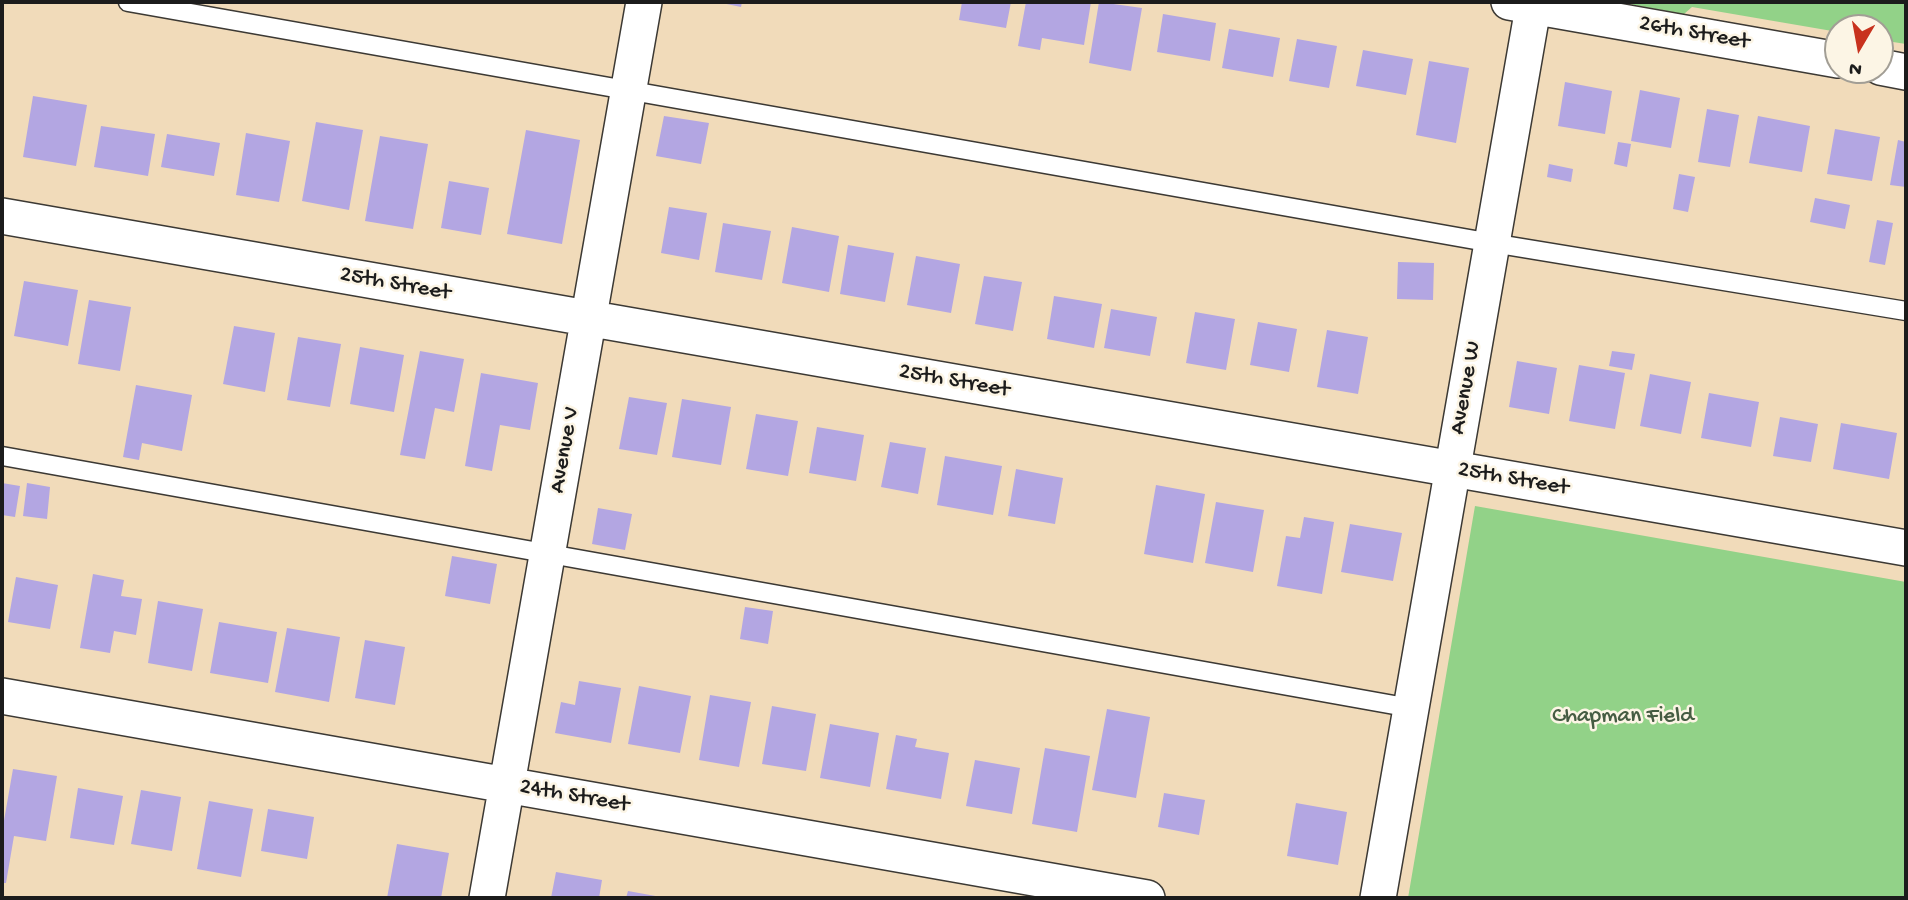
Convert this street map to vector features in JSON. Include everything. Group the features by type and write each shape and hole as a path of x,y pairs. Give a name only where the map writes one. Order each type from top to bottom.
{"street":[{"name":"Avenue V","path":"486,898 644,2"},
{"name":"26th Street","path":"1525,3 1824,57"},
{"name":"Avenue W","path":"1378,898 1492,243 1525,3"},
{"name":"25th Street","path":"2,216 1906,548"},
{"name":"24th Street","path":"2,696 1147,898"}],"lane":[{"path":"128,2 1492,243 1906,311"},
{"path":"2,456 1411,708"}],"green space":[{"path":"1618,2 1906,2 1906,44 1894,42 1894,14 1824,14 1824,30 1692,7 1684,14"},
{"name":"Chapman Field","path":"1475,506 1906,582 1906,898 1408,898"}],"building":[{"path":"717,2 742,2 741,7"},
{"path":"962,2 1011,2 1006,28 959,20"},
{"path":"1026,2 1091,2 1084,45 1042,38 1040,50 1018,46"},
{"path":"1099,2 1142,8 1131,71 1089,63"},
{"path":"1163,14 1216,23 1210,61 1157,52"},
{"path":"1229,29 1280,38 1273,77 1222,68"},
{"path":"1297,39 1337,46 1329,88 1289,81"},
{"path":"1363,50 1413,59 1406,95 1356,86"},
{"path":"1429,61 1469,68 1456,143 1416,135"},
{"path":"1565,82 1612,91 1605,134 1558,126"},
{"path":"1640,90 1680,98 1671,148 1631,141"},
{"path":"33,96 87,105 76,166 23,157"},
{"path":"1707,109 1739,115 1730,167 1698,162"},
{"path":"664,116 709,123 701,164 656,156"},
{"path":"1758,116 1810,126 1802,172 1749,163"},
{"path":"316,122 363,130 349,210 302,201"},
{"path":"101,126 155,134 148,176 94,167"},
{"path":"1835,129 1880,137 1872,181 1827,174"},
{"path":"526,130 580,140 562,244 507,234"},
{"path":"246,133 290,141 279,202 236,195"},
{"path":"167,134 220,143 214,176 161,167"},
{"path":"380,136 428,144 413,229 365,221"},
{"path":"1898,140 1906,142 1906,187 1890,185"},
{"path":"1618,142 1631,144 1627,167 1614,164"},
{"path":"1549,164 1573,169 1571,182 1547,177"},
{"path":"1679,174 1695,177 1688,212 1673,209"},
{"path":"449,181 489,188 481,235 441,228"},
{"path":"1815,198 1850,205 1845,229 1810,222"},
{"path":"669,207 707,213 699,260 661,253"},
{"path":"1877,220 1893,223 1885,265 1869,262"},
{"path":"723,223 771,231 762,280 715,272"},
{"path":"792,227 839,236 829,292 782,283"},
{"path":"848,245 894,253 885,302 840,294"},
{"path":"916,256 960,264 951,313 907,305"},
{"path":"1398,262 1434,263 1433,300 1397,299"},
{"path":"984,276 1022,282 1013,331 975,324"},
{"path":"24,281 78,290 68,346 14,336"},
{"path":"1054,296 1102,304 1094,348 1047,339"},
{"path":"89,300 131,307 120,371 78,364"},
{"path":"1111,309 1157,317 1150,356 1104,348"},
{"path":"1195,312 1235,319 1226,370 1186,363"},
{"path":"1258,322 1297,329 1289,372 1250,365"},
{"path":"234,326 275,333 265,392 223,384"},
{"path":"1327,330 1368,337 1358,394 1317,387"},
{"path":"298,337 341,344 330,407 287,400"},
{"path":"360,347 404,355 394,412 350,404"},
{"path":"420,351 464,359 454,412 435,408 425,459 400,455"},
{"path":"1612,351 1635,354 1632,370 1609,366"},
{"path":"1517,361 1557,368 1549,414 1509,407"},
{"path":"1579,365 1625,373 1615,429 1569,421"},
{"path":"481,373 538,383 530,430 500,425 492,471 465,466"},
{"path":"1650,374 1691,382 1681,434 1640,426"},
{"path":"136,385 192,395 182,451 142,443 139,460 123,457"},
{"path":"1709,393 1759,402 1751,447 1701,438"},
{"path":"629,397 667,403 657,455 619,449"},
{"path":"682,399 731,407 721,465 672,457"},
{"path":"756,414 798,421 788,476 746,469"},
{"path":"1780,417 1818,424 1811,462 1773,456"},
{"path":"1841,423 1897,433 1889,479 1833,469"},
{"path":"817,427 864,435 856,481 809,473"},
{"path":"890,442 926,448 918,494 881,487"},
{"path":"945,456 1002,466 993,515 937,505"},
{"path":"1016,469 1063,478 1055,524 1008,516"},
{"path":"2,483 20,486 15,517 2,515"},
{"path":"27,483 50,487 47,519 23,516"},
{"path":"1156,485 1205,494 1193,563 1144,554"},
{"path":"1216,502 1264,510 1253,572 1205,563"},
{"path":"598,508 632,514 625,550 592,544"},
{"path":"1304,517 1334,522 1322,594 1277,586 1286,536 1300,538"},
{"path":"1350,524 1402,533 1393,581 1341,572"},
{"path":"452,556 497,564 490,604 445,596"},
{"path":"93,574 124,580 121,596 142,599 136,635 114,631 110,653 80,648"},
{"path":"16,577 58,585 50,629 8,622"},
{"path":"158,601 203,609 192,671 148,663"},
{"path":"745,607 773,611 768,644 740,639"},
{"path":"219,622 277,632 268,683 210,673"},
{"path":"287,628 340,637 329,702 275,692"},
{"path":"365,640 405,647 395,705 355,698"},
{"path":"579,681 621,688 611,743 555,733 561,702 575,705"},
{"path":"639,686 691,696 680,753 628,744"},
{"path":"710,695 751,702 739,767 699,760"},
{"path":"772,706 816,714 806,771 762,764"},
{"path":"1107,709 1150,717 1136,798 1092,790"},
{"path":"830,724 879,733 870,787 820,778"},
{"path":"896,735 917,739 915,747 949,753 941,799 886,789"},
{"path":"1045,748 1090,756 1077,832 1032,824"},
{"path":"975,760 1020,768 1012,814 966,806"},
{"path":"13,769 57,776 46,841 14,836 6,883 2,883 2,832"},
{"path":"78,788 123,796 114,845 70,838"},
{"path":"141,790 181,797 172,851 131,844"},
{"path":"1164,793 1205,800 1199,835 1158,827"},
{"path":"209,801 253,809 241,877 197,869"},
{"path":"1296,803 1347,812 1338,865 1287,856"},
{"path":"268,809 314,817 307,859 261,851"},
{"path":"397,844 449,853 441,898 387,898"},
{"path":"556,872 602,880 599,898 551,898"},
{"path":"628,891 661,897 661,898 626,898"}]}
